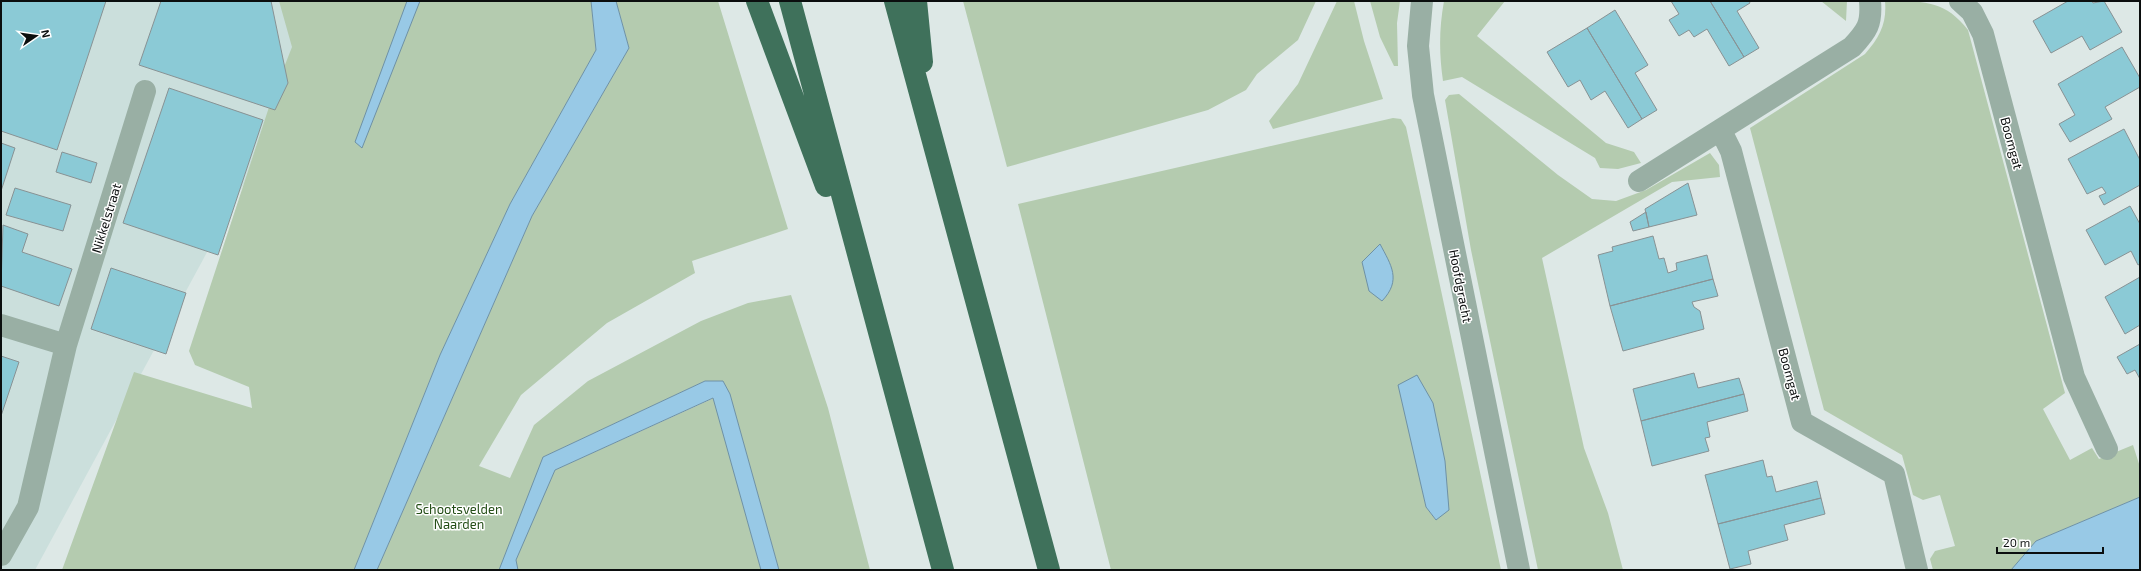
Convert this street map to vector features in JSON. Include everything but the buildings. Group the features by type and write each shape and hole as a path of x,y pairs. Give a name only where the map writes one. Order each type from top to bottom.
{"highway":[{"path":"757,1 870,301"},
{"path":"790,1 943,570"},
{"path":"895,1 1049,570"},
{"path":"916,1 930,129"}],"street":[{"name":"Hoofdgracht","path":"1422,1 1418,46 1423,95 1519,570"},
{"path":"1639,181 1852,47 1866,32 1870,21 1870,1"},
{"name":"Boomgat","path":"1960,1 1972,12 1983,34 2074,378 2107,449"},
{"name":"Nikkelstraat","path":"1,555 28,507 66,346 145,91"},
{"name":"Boomgat","path":"1720,131 1731,151 1802,422 1894,474 1917,570"},
{"path":"1,325 66,346"}],"shaded area":[{"path":"1,1 343,1 35,570 1,570"}],"green space":[{"path":"279,1 591,1 596,50 510,204 440,355 354,570 62,570 134,372 252,408 249,387 195,365 189,351 272,98 292,47"},
{"name":"Schootsvelden Naarden","path":"616,1 718,1 788,229 692,261 695,273 607,323 521,395 479,466 510,478 534,425 588,381 701,321 748,303 791,295 828,408 870,570 779,570 730,395 723,381 705,381 543,457 545,492 555,470 714,398 761,570 377,570 532,216 629,48"},
{"path":"963,1 1316,1 1298,40 1257,74 1246,90 1208,110 1007,167"},
{"path":"1337,1 1354,1 1364,41 1383,99 1273,129 1269,121 1298,84"},
{"path":"1370,1 1400,1 1397,23 1398,66 1394,66 1380,37"},
{"path":"1444,1 1505,1 1477,36 1606,143 1634,152 1641,163 1618,169 1600,168 1595,158 1462,77 1443,81 1440,41"},
{"path":"1821,1 1847,1 1846,21"},
{"path":"1885,1 1911,1 1932,4 1951,13 1968,30 2065,393 2043,409 2070,460 2092,448 2099,459 2133,445 2140,467 2140,497 2036,541 2011,570 1933,570 1930,559 1935,551 1955,546 1940,495 1923,500 1913,495 1902,455 1824,410 1750,128 1865,54 1875,42 1884,23"},
{"path":"1459,94 1558,175 1592,199 1616,201 1646,190 1710,153 1719,165 1720,177 1672,182 1542,258 1584,448 1608,513 1623,570 1538,570 1471,250 1445,100 1449,95"},
{"path":"1393,118 1401,119 1406,127 1501,570 1111,570 1018,204","holes":["1415,457 1436,520 1426,507"]}],"water":[{"path":"407,1 420,1 362,148 355,142"},
{"path":"591,1 616,1 629,48 532,216 377,570 354,570 440,355 510,204 596,50"},
{"path":"1380,244 1393,272 1392,286 1382,301 1369,291 1362,262"},
{"path":"1417,375 1433,403 1445,461 1449,510 1436,520 1426,507 1398,385"},
{"path":"705,381 723,381 730,394 779,570 761,570 713,398 555,470 516,560 518,570 499,570 543,457"},
{"path":"2140,497 2140,570 2011,570 2036,541"}]}
